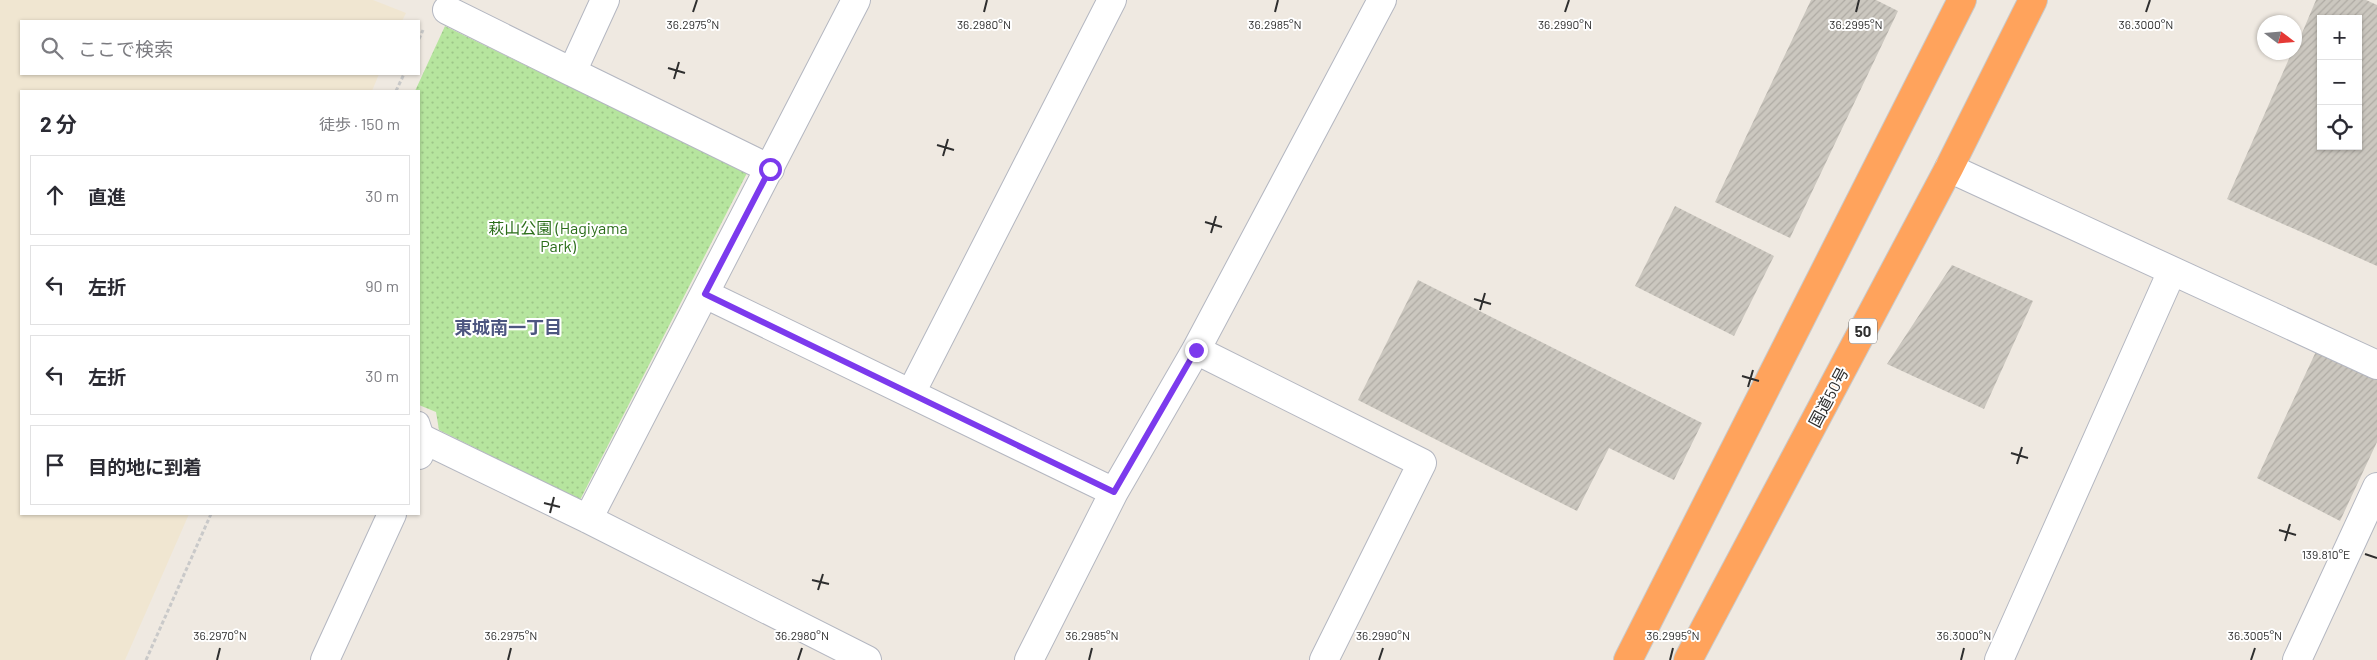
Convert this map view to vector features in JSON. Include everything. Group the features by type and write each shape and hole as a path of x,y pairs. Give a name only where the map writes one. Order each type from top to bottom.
{"highway":[{"path":"1628,660 1962,0"},
{"name":"国道50号","path":"1688,660 1949,168 2033,0"}],"street":[{"path":"572,72 605,0"},
{"path":"588,519 856,0"},
{"path":"911,393 1112,0"},
{"path":"1029,660 1114,492 1196,350 1382,0"},
{"path":"447,10 770,169"},
{"path":"1949,168 2377,365"},
{"path":"1999,660 2172,272"},
{"path":"705,294 1114,492"},
{"path":"1196,350 1422,463 1324,660"},
{"path":"421,439 588,519 867,660"},
{"path":"2297,660 2377,487"},
{"path":"325,660 392,515"}],"path":[{"path":"396,90 404,75"},
{"path":"146,660 211,515"}],"shaded area":[{"path":"0,0 373,0 406,13 402,20 20,20 20,75 379,75 372,90 20,90 20,515 189,515 125,660 0,660"}],"green space":[{"name":"萩山公園 (Hagiyama Park)","path":"445,26 747,173 580,500 439,430 436,412 420,405 420,90 415,90"}],"building":[{"path":"1811,0 1876,0 1898,11 1790,238 1715,202"},
{"path":"2316,0 2366,0 2377,5 2377,266 2227,199 2288,60 2302,60 2302,33"},
{"path":"1675,206 1774,256 1734,336 1635,286"},
{"path":"1952,265 2033,301 1984,409 1887,364"},
{"path":"1418,280 1702,423 1674,480 1609,448 1577,511 1358,400"},
{"path":"2319,345 2377,374 2377,442 2340,521 2257,478"}],"district":[{"name":"東城南一丁目","path":"508,327"}],"route":[{"path":"770,169 705,294 1114,492 1196,350"}]}
